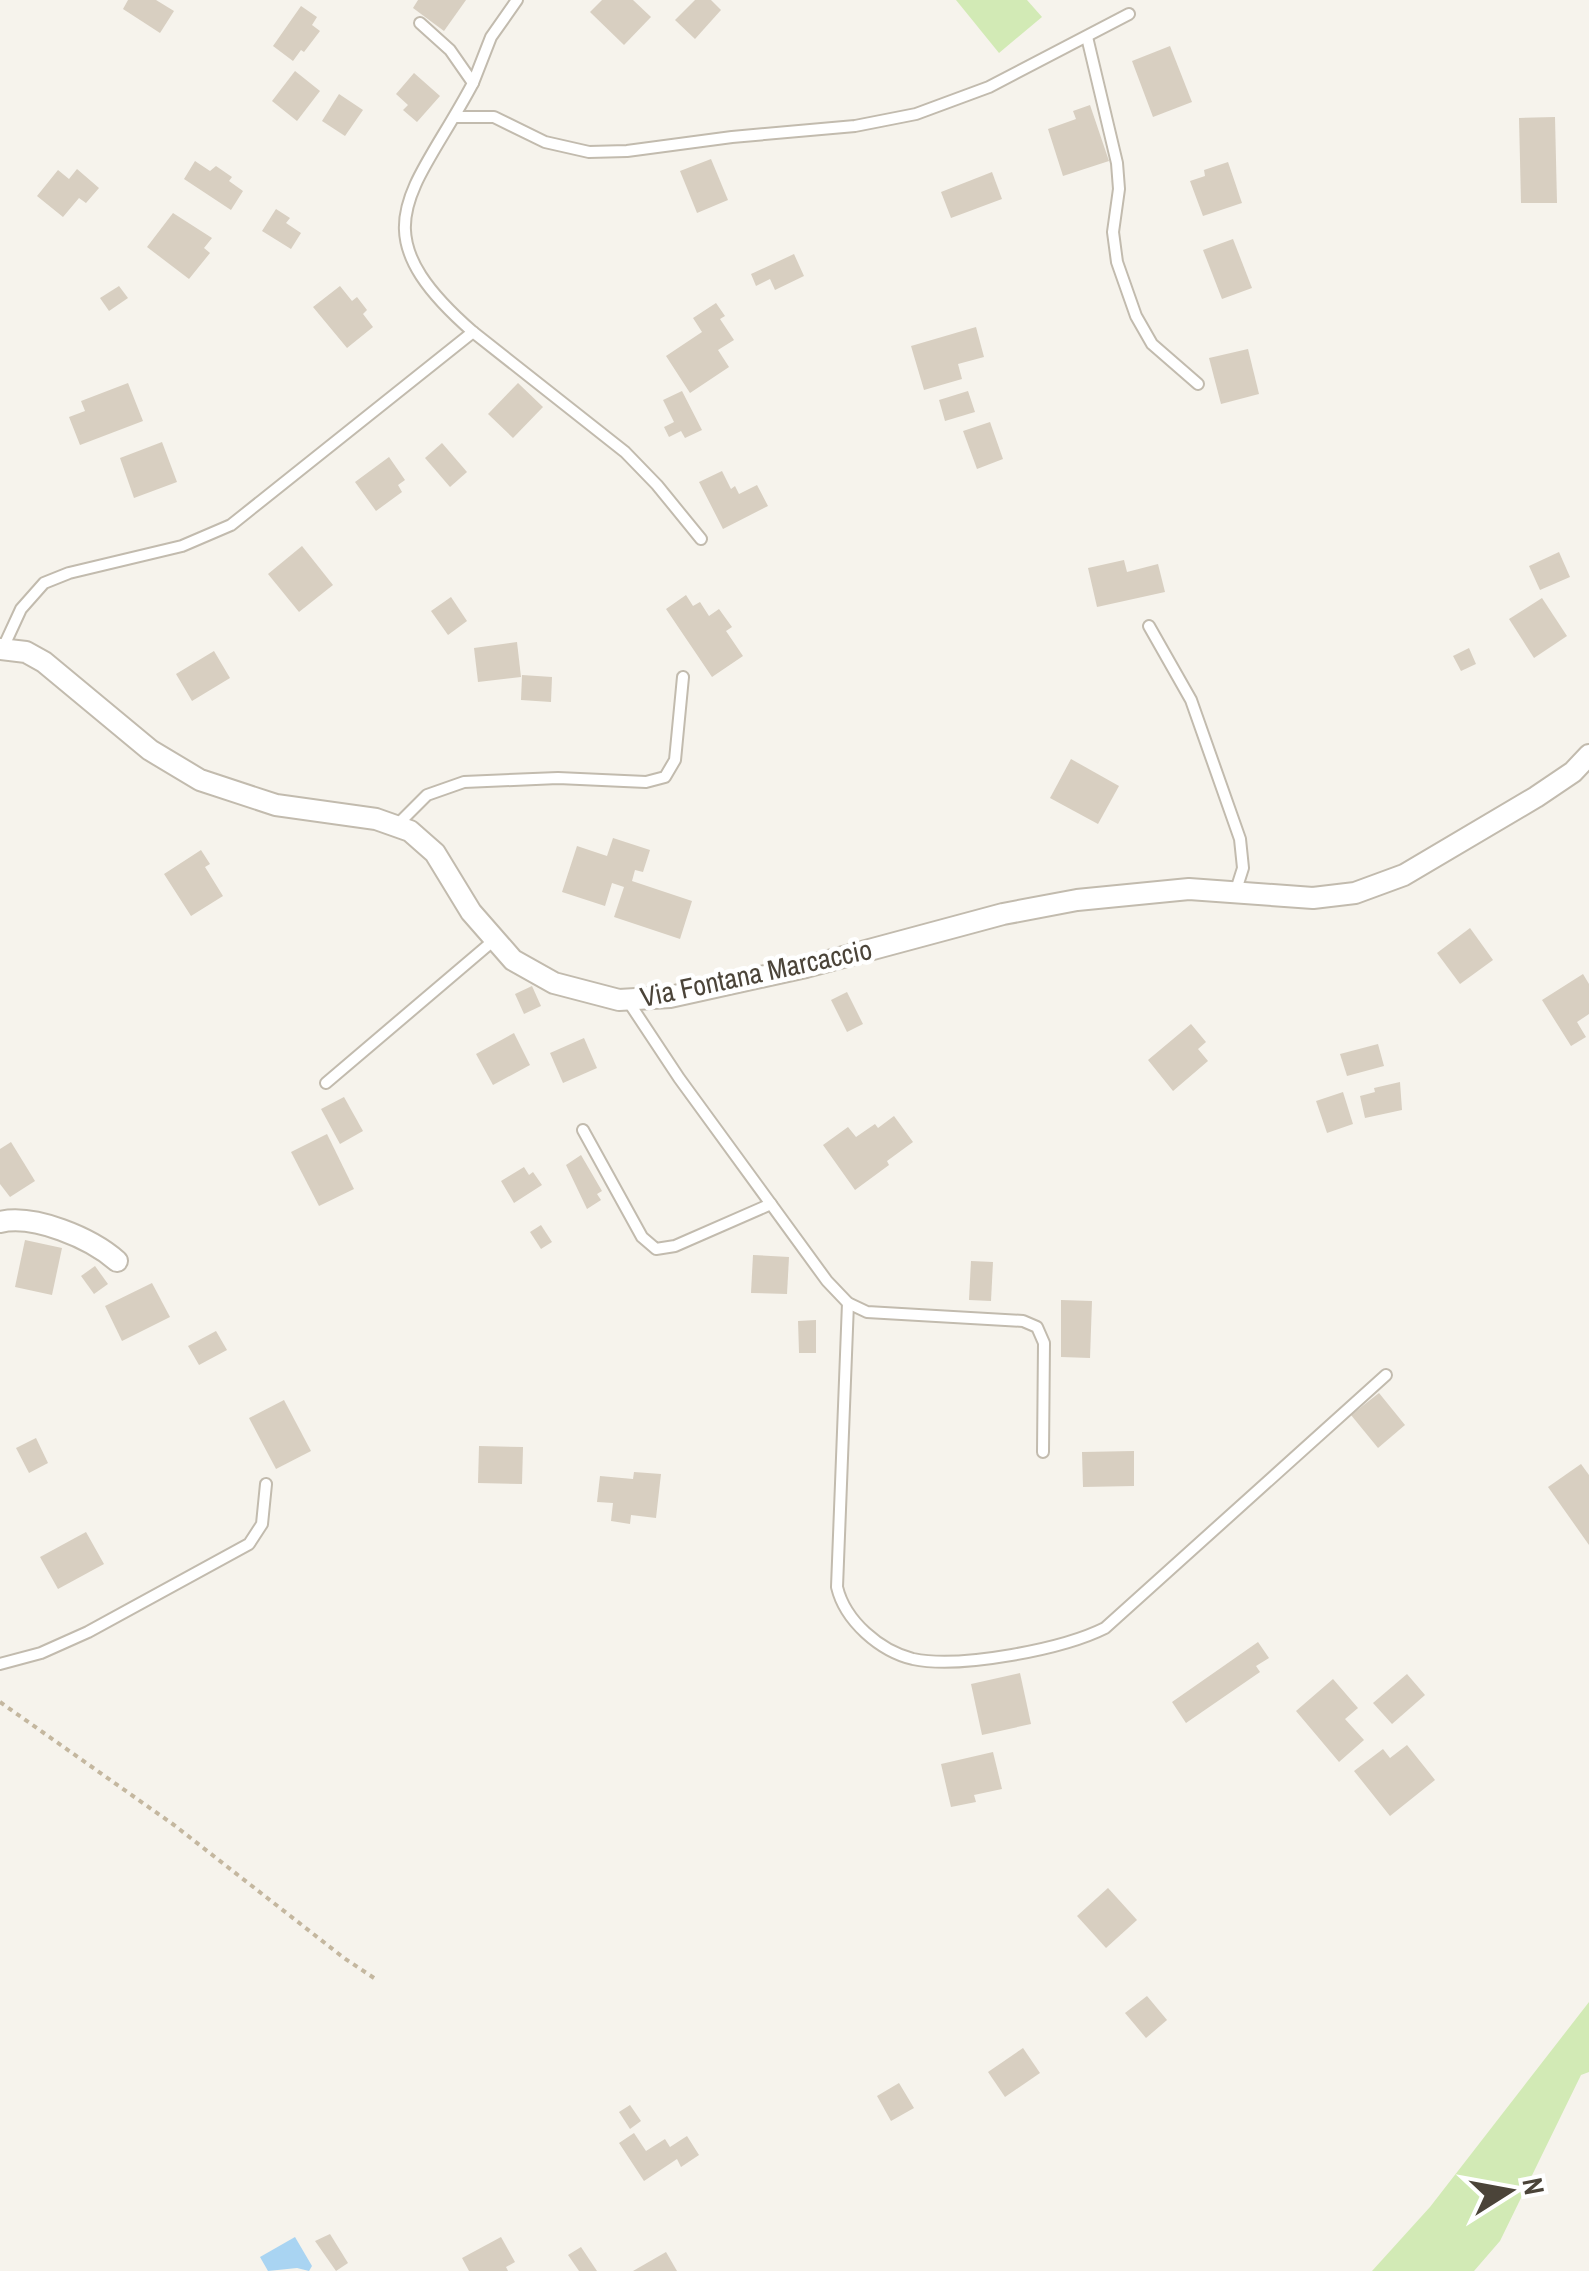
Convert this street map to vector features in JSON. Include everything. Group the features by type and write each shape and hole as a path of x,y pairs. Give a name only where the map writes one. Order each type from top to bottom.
{"street":[{"name":"Via Fontana Marcaccio","path":"1,649 26,652 44,662 155,754 200,780 286,807 359,816 415,834 435,853 462,899 513,960 544,978 594,996 628,1000 680,995 806,967 1046,905 1163,890 1236,890 1322,898 1380,886 1586,767"},
{"path":"0,1222 31,1220 87,1242 117,1261"}],"lane":[{"path":"516,0 491,37 473,83 408,199 405,236 417,272 430,293 472,332 625,452 667,496 700,540"},
{"path":"454,117 494,117 546,142 588,152 854,126 916,114 989,87 1129,14"},
{"path":"420,23 450,50 473,83"},
{"path":"1087,37 1118,163 1113,232 1116,262 1136,316 1152,344 1198,384"},
{"path":"1,649 21,609 44,583 69,573 182,546 231,526 472,332"},
{"path":"1149,626 1186,688 1240,839 1244,868 1236,890"},
{"path":"396,825 428,795 464,782 558,778 646,782 665,777 676,752 683,677"},
{"path":"326,1083 494,940"},
{"path":"628,1000 679,1078 827,1281 848,1303 867,1312 1033,1324 1041,1332 1042,1452"},
{"path":"583,1130 642,1237 656,1249 676,1246 771,1204"},
{"path":"848,1303 837,1587 846,1611 864,1630 892,1650 924,1660 1032,1651 1066,1644 1105,1628 1386,1375"},
{"path":"0,1664 88,1632 249,1544 262,1524 266,1484"}],"path":[{"path":"0,1702 174,1825 374,1978"}],"green space":[{"path":"956,0 1027,0 1042,17 999,53"},
{"path":"1589,2002 1589,2072 1581,2075 1500,2241 1474,2271 1372,2271 1430,2207"}],"water":[{"path":"295,2237 312,2266 309,2271 268,2271 260,2257"}],"building":[{"path":"128,0 156,0 174,11 160,33 123,9"},
{"path":"418,0 466,0 444,31 413,8"},
{"path":"602,0 633,0 651,17 624,45 590,12"},
{"path":"695,0 711,0 721,10 695,39 675,20"},
{"path":"301,6 317,17 312,25 320,31 293,61 273,46"},
{"path":"1170,46 1192,102 1153,117 1132,61"},
{"path":"295,71 320,91 297,121 272,101"},
{"path":"414,73 440,96 417,122 403,110 408,105 396,94"},
{"path":"339,94 363,110 345,136 322,121"},
{"path":"1090,105 1109,161 1063,176 1048,129 1076,119 1073,111"},
{"path":"1555,117 1557,203 1521,203 1519,118"},
{"path":"711,159 728,200 697,213 680,171"},
{"path":"195,161 210,171 216,166 243,191 231,210 184,179"},
{"path":"1228,162 1242,203 1203,216 1190,181 1205,176 1204,170"},
{"path":"77,169 99,188 86,203 79,198 63,217 37,196 58,170 69,179"},
{"path":"992,172 1002,199 951,218 941,192"},
{"path":"276,209 290,218 286,223 301,233 291,249 262,231"},
{"path":"173,213 212,238 204,248 210,253 189,279 147,247"},
{"path":"1233,239 1252,288 1222,299 1203,250"},
{"path":"794,254 804,276 775,290 770,279 756,286 751,274"},
{"path":"119,286 128,298 109,311 100,298"},
{"path":"340,286 352,301 357,297 373,327 347,348 313,307"},
{"path":"716,303 725,316 720,319 734,340 718,350 729,367 690,393 666,356 702,332 693,318"},
{"path":"976,327 984,357 958,364 962,379 924,390 911,346"},
{"path":"1248,349 1259,394 1221,404 1209,358"},
{"path":"128,383 143,421 80,445 69,417 85,411 81,401"},
{"path":"518,383 543,407 513,438 488,414"},
{"path":"682,391 702,430 685,438 681,431 669,437 664,427 674,422 663,400"},
{"path":"968,391 975,412 945,421 939,400"},
{"path":"990,422 1003,459 977,469 963,431"},
{"path":"162,442 177,482 134,498 120,458"},
{"path":"442,443 467,472 450,487 425,458"},
{"path":"389,457 405,480 398,485 402,492 376,511 355,482"},
{"path":"722,471 731,489 735,486 739,494 757,485 768,506 723,529 699,482"},
{"path":"302,546 333,585 299,612 268,574"},
{"path":"1559,552 1570,577 1540,590 1529,566"},
{"path":"1124,560 1127,572 1158,564 1165,592 1097,607 1088,568"},
{"path":"686,595 693,606 700,602 709,616 719,609 732,627 726,631 743,656 712,677 666,609"},
{"path":"451,597 467,621 448,635 431,611"},
{"path":"1542,598 1567,636 1534,658 1509,619"},
{"path":"517,642 521,677 478,682 474,648"},
{"path":"1469,648 1476,664 1461,671 1453,656"},
{"path":"214,651 230,678 192,701 176,674"},
{"path":"522,675 552,677 551,702 521,700"},
{"path":"1071,759 1119,786 1098,824 1050,798"},
{"path":"613,838 650,850 643,872 635,870 632,881 692,901 680,939 614,917 624,887 612,883 605,906 562,892 577,846 607,856"},
{"path":"201,850 210,864 205,867 223,896 191,916 164,874"},
{"path":"1470,928 1493,960 1460,984 1437,953"},
{"path":"1583,974 1589,984 1589,1014 1577,1022 1586,1037 1571,1046 1542,1000"},
{"path":"532,986 541,1006 524,1014 515,994"},
{"path":"847,992 863,1024 847,1032 831,1000"},
{"path":"1191,1024 1206,1042 1198,1049 1208,1061 1173,1091 1148,1060"},
{"path":"514,1033 530,1065 493,1085 476,1054"},
{"path":"584,1038 597,1068 563,1083 550,1053"},
{"path":"1378,1044 1384,1066 1347,1076 1340,1054"},
{"path":"1400,1082 1402,1110 1365,1118 1360,1096"},
{"path":"1343,1092 1353,1124 1327,1133 1316,1101"},
{"path":"344,1097 363,1131 340,1144 321,1109"},
{"path":"894,1116 913,1142 855,1190 823,1145 848,1127 856,1137"},
{"path":"327,1134 354,1189 319,1206 291,1152"},
{"path":"11,1142 35,1181 10,1197 0,1184 0,1149"},
{"path":"581,1155 602,1191 597,1194 601,1200 587,1209 566,1165"},
{"path":"524,1167 542,1185 514,1203 501,1181"},
{"path":"541,1225 552,1242 541,1249 530,1232"},
{"path":"25,1240 62,1248 52,1295 15,1287"},
{"path":"753,1255 789,1257 787,1294 751,1293"},
{"path":"971,1261 993,1262 991,1301 969,1300"},
{"path":"95,1266 108,1284 94,1294 81,1276"},
{"path":"152,1283 170,1317 122,1341 105,1306"},
{"path":"1061,1300 1092,1301 1090,1358 1061,1357"},
{"path":"816,1320 816,1353 799,1353 798,1321"},
{"path":"216,1331 227,1350 199,1365 188,1346"},
{"path":"1379,1393 1405,1425 1378,1448 1351,1415"},
{"path":"284,1400 311,1451 276,1469 249,1418"},
{"path":"36,1438 48,1463 29,1473 16,1448"},
{"path":"479,1446 523,1447 522,1484 478,1483"},
{"path":"1134,1451 1134,1486 1083,1487 1082,1452"},
{"path":"1581,1464 1589,1475 1589,1545 1548,1487"},
{"path":"634,1472 661,1474 656,1518 631,1515 630,1524 611,1521 613,1503 597,1502 600,1476 633,1479"},
{"path":"86,1532 104,1564 58,1589 40,1557"},
{"path":"1258,1642 1269,1658 1256,1666 1260,1672 1186,1723 1172,1702"},
{"path":"1020,1673 1031,1724 982,1735 971,1684"},
{"path":"1407,1674 1425,1695 1392,1724 1373,1703"},
{"path":"1333,1679 1358,1708 1345,1719 1364,1740 1339,1762 1296,1711"},
{"path":"1407,1745 1435,1780 1390,1816 1354,1771 1383,1749 1390,1758"},
{"path":"993,1752 1002,1789 974,1795 976,1802 951,1807 941,1764"},
{"path":"1108,1888 1137,1920 1106,1948 1077,1916"},
{"path":"1147,1996 1167,2020 1146,2038 1125,2013"},
{"path":"1023,2048 1040,2073 1005,2097 988,2072"},
{"path":"899,2083 914,2108 891,2121 877,2096"},
{"path":"630,2105 641,2121 630,2129 619,2112"},
{"path":"634,2133 646,2151 665,2139 670,2147 687,2136 699,2155 681,2167 677,2159 644,2181 619,2143"},
{"path":"330,2234 348,2263 336,2271 315,2241"},
{"path":"501,2237 515,2262 506,2267 508,2271 469,2271 462,2258"},
{"path":"581,2247 597,2271 579,2271 568,2255"},
{"path":"666,2252 677,2271 633,2271"}]}
